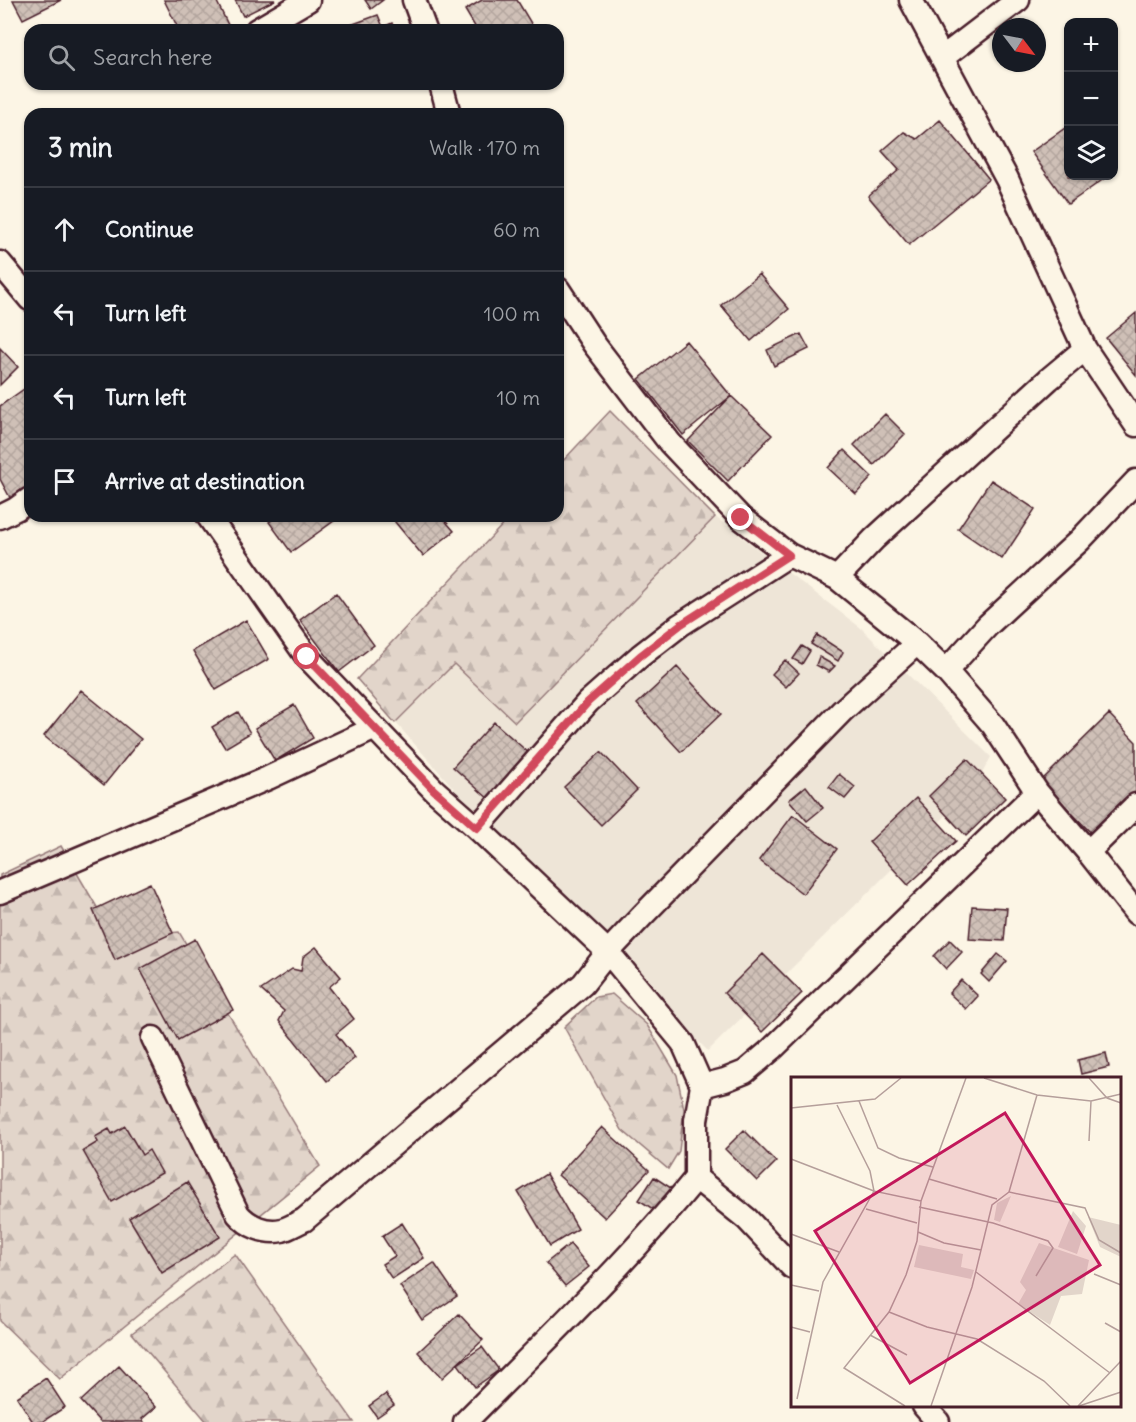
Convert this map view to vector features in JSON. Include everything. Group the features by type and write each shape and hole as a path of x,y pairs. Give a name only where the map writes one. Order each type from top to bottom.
{"street":[{"path":"267,24 308,0"},
{"path":"414,0 422,24"},
{"path":"911,0 1007,179 1085,349 1136,425"},
{"path":"942,58 1018,0"},
{"path":"443,90 447,108"},
{"path":"0,263 24,292"},
{"path":"564,298 594,344 670,443 741,518 789,555 837,578 917,643 946,671 993,725 1037,792 1136,913"},
{"path":"837,578 874,539 1040,387 1085,349"},
{"path":"946,671 988,625 1080,540 1131,488 1136,480"},
{"path":"0,517 24,503"},
{"path":"212,522 307,657 434,790 608,952 683,1043 702,1086 696,1120 696,1178 616,1270 465,1422"},
{"path":"477,828 588,702 640,656 697,614 789,555"},
{"path":"153,1038 238,1214 245,1222 264,1230 281,1230 304,1220 583,984 608,952 842,711 917,643"},
{"path":"0,892 268,778 375,728"},
{"path":"702,1086 745,1072 772,1049 1037,792"},
{"path":"1088,852 1136,805"},
{"path":"696,1178 747,1219 791,1266"},
{"path":"925,1407 938,1422"}],"shaded area":[{"path":"610,411 714,516 861,628 991,757 974,788 708,1051 535,880 357,679 505,522 564,522 564,460"}],"green space":[{"path":"610,411 715,517 515,722 454,664 395,723 357,679 505,522 564,522 564,460"},
{"path":"61,846 115,938 179,932 320,1166 60,1379 0,1321 0,875"},
{"path":"612,994 647,1025 677,1075 684,1109 679,1151 668,1169 622,1130 564,1027 596,997"},
{"path":"235,1254 354,1422 207,1422 132,1333"}],"building":[{"path":"13,0 61,0 23,19"},
{"path":"164,0 216,0 228,24 176,24"},
{"path":"235,0 275,0 243,16"},
{"path":"365,0 383,0 371,9"},
{"path":"482,0 517,0 531,24 473,24 465,10"},
{"path":"378,15 382,24 353,24"},
{"path":"940,120 989,179 909,245 868,196 899,170 882,151 904,132 917,139"},
{"path":"1064,129 1064,180 1102,180 1068,204 1031,152"},
{"path":"759,274 789,309 751,341 721,305"},
{"path":"1136,313 1136,375 1106,338"},
{"path":"801,334 809,349 774,366 767,350"},
{"path":"686,341 731,396 683,435 639,379"},
{"path":"0,348 18,367 0,385"},
{"path":"24,389 24,495 16,509 0,479 0,406"},
{"path":"731,396 772,435 728,481 688,441"},
{"path":"885,414 905,434 874,465 854,445"},
{"path":"844,450 872,477 856,494 828,468"},
{"path":"991,480 1035,509 1002,559 958,529"},
{"path":"269,522 332,522 291,552"},
{"path":"395,522 446,522 454,531 423,556"},
{"path":"336,593 374,645 339,672 300,620"},
{"path":"246,620 269,659 216,690 193,651"},
{"path":"817,635 843,652 838,661 811,644"},
{"path":"802,646 810,651 802,664 793,659"},
{"path":"819,657 835,666 829,672 816,665"},
{"path":"785,660 799,673 786,687 772,674"},
{"path":"677,667 721,714 681,752 637,704"},
{"path":"81,690 141,739 104,785 44,736"},
{"path":"294,705 313,738 275,761 255,728"},
{"path":"238,712 250,733 225,748 212,727"},
{"path":"1109,714 1136,742 1136,796 1094,836 1041,781"},
{"path":"494,722 531,755 491,801 453,767"},
{"path":"601,752 637,790 601,825 564,787"},
{"path":"967,759 1005,798 966,836 929,796"},
{"path":"839,774 855,787 845,799 829,787"},
{"path":"806,786 823,808 807,821 789,800"},
{"path":"916,798 956,841 908,885 869,842"},
{"path":"793,815 837,849 803,894 759,860"},
{"path":"150,883 173,933 115,960 93,910"},
{"path":"972,906 1007,908 1004,941 969,939"},
{"path":"195,939 233,1010 178,1040 140,969"},
{"path":"950,940 962,952 946,969 934,956"},
{"path":"316,947 341,977 329,987 354,1019 336,1034 355,1058 327,1081 279,1021 284,1011 261,990 292,969 301,971 303,957"},
{"path":"763,954 802,993 762,1032 724,993"},
{"path":"998,954 1007,961 989,982 981,974"},
{"path":"961,980 978,996 966,1009 949,993"},
{"path":"1106,1053 1109,1067 1081,1074 1078,1060"},
{"path":"125,1126 142,1155 149,1150 162,1173 112,1202 83,1151 98,1142 95,1137 109,1129 112,1134"},
{"path":"602,1127 649,1170 605,1218 558,1175"},
{"path":"744,1130 776,1162 757,1181 725,1149"},
{"path":"546,1174 578,1229 550,1246 518,1192"},
{"path":"654,1177 671,1188 656,1211 639,1200"},
{"path":"187,1182 220,1237 162,1273 129,1218"},
{"path":"402,1223 424,1258 392,1279 382,1264 395,1256 382,1236"},
{"path":"570,1244 589,1267 565,1286 546,1263"},
{"path":"434,1263 457,1296 422,1320 400,1286"},
{"path":"459,1314 483,1340 442,1378 418,1352"},
{"path":"482,1347 499,1370 475,1387 458,1364"},
{"path":"119,1366 156,1407 142,1419 144,1422 100,1422 81,1401"},
{"path":"46,1378 65,1407 42,1422 33,1422 17,1397"},
{"path":"386,1394 394,1405 377,1417 369,1406"}],"route":[{"path":"307,657 434,790 477,828 588,702 640,656 680,625 789,555 741,518"}]}
